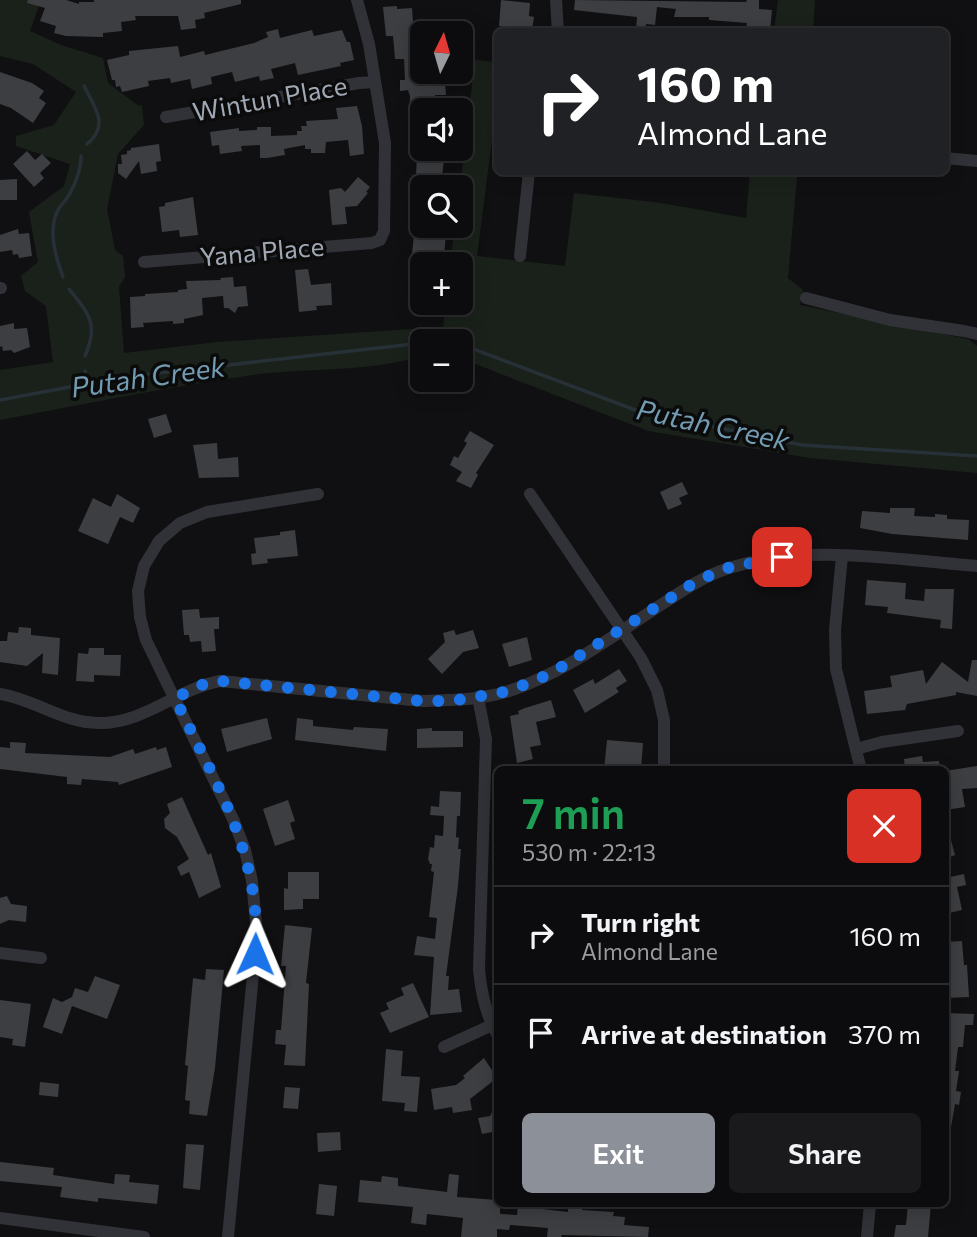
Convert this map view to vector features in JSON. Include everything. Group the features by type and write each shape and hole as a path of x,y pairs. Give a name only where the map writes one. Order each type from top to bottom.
{"street":[{"path":"357,0 363,16 375,82"},
{"path":"556,0 558,28"},
{"name":"Wintun Place","path":"166,117 375,82"},
{"name":"Yana Place","path":"144,262 372,243 380,240 384,231 385,143 375,82"},
{"path":"949,158 977,161"},
{"path":"520,256 528,175"},
{"path":"806,298 890,320 977,334"},
{"path":"228,1237 257,933 252,881 245,850 233,819 146,640 140,617 138,591 144,566 159,541 180,523 208,512 318,494"},
{"path":"530,494 641,659 657,690 664,720 664,766"},
{"path":"0,694 41,705 67,718 97,723 125,720 206,683 220,681 422,701 452,701 509,691 552,673 697,581 727,568 763,559 802,554 977,566"},
{"path":"842,556 835,630 836,669 860,766"},
{"path":"444,1047 494,1029 481,991 479,969 486,739 478,696"},
{"path":"856,749 882,742 958,731"},
{"path":"483,840 494,841"},
{"path":"0,953 41,958"},
{"path":"867,1237 870,1207"},
{"path":"0,1218 144,1237"}],"shaded area":[{"path":"0,0 41,0 30,31 61,45 103,58 108,83 139,106 142,105 144,125 118,154 107,209 115,250 123,256 125,277 119,287 124,353 217,342 410,329 410,359 380,365 253,375 0,420 0,370 53,362 46,306 25,291 21,276 38,262 29,212 64,186 70,164 16,146 16,136 54,125 76,92 33,64 0,56"},
{"path":"778,0 815,0 813,28 774,28"},
{"path":"475,60 494,62 494,132 477,256 565,266 574,193 661,203 746,218 750,175 799,175 797,177 788,278 803,290 800,305 968,339 977,346 977,473 810,458 648,431 473,363 473,329 413,329 443,327 444,315 473,315 473,252 452,252 453,238 473,238 473,175 461,175 463,161 473,161 473,98 471,98"}],"building":[{"path":"28,0 66,0 79,4 94,0 241,0 241,4 204,13 205,18 195,20 196,28 181,30 178,16 135,16 136,20 121,22 122,31 103,33 103,37 54,33 56,26 40,21 45,8 27,3"},
{"path":"501,0 530,3 529,16 534,17 532,28 499,26"},
{"path":"575,0 759,0 759,9 772,10 770,28 746,28 747,23 709,20 709,17 674,17 676,9 657,7 655,25 646,24 645,28 636,28 637,17 574,10"},
{"path":"383,7 412,8 410,84 445,84 446,95 410,98 410,153 408,153 410,96 408,90 400,91 400,80 405,80 404,59 395,59 393,36 386,36"},
{"path":"278,29 280,38 312,30 314,36 342,30 347,42 350,42 354,60 340,63 341,66 298,75 295,63 271,69 274,78 260,81 259,76 235,82 232,72 211,77 212,84 192,89 190,79 171,83 170,78 148,81 149,86 122,92 120,86 116,87 115,80 112,80 107,60 129,55 129,51 178,46 180,57 204,51 205,55 254,43 268,37 266,32"},
{"path":"0,72 32,83 44,91 39,98 46,103 33,123 0,104"},
{"path":"357,106 364,154 350,156 348,140 326,142 325,153 311,153 311,149 305,149 305,145 284,149 285,155 267,158 260,158 260,145 241,146 242,151 220,154 219,145 212,146 210,132 271,127 271,136 297,135 297,131 302,131 301,126 307,126 306,121 338,119 336,108"},
{"path":"159,144 161,161 156,162 157,171 141,174 139,161 126,179 118,173 118,164 122,164 121,155 127,154 131,148"},
{"path":"27,151 35,160 42,154 51,163 40,173 44,178 34,187 13,164"},
{"path":"417,161 444,161 442,175 416,175"},
{"path":"358,177 370,187 366,192 368,193 357,206 345,207 347,224 332,225 329,190 341,188 345,192"},
{"path":"17,179 17,200 0,200 0,180"},
{"path":"193,197 198,235 180,237 179,230 162,232 159,207 165,206 165,203"},
{"path":"18,229 19,234 29,233 32,256 19,258 18,254 13,255 12,250 0,252 0,235"},
{"path":"414,238 446,238 444,252 412,252"},
{"path":"308,269 311,285 331,283 332,305 316,306 317,310 299,312 295,270"},
{"path":"233,277 234,287 246,286 248,306 238,307 235,313 224,308 223,296 202,298 203,315 184,319 184,323 143,323 144,327 131,328 130,297 178,292 187,289 186,281"},
{"path":"14,323 14,329 27,328 30,347 14,353 11,350 3,351 2,346 0,347 0,326"},
{"path":"166,414 172,432 154,438 148,419"},
{"path":"470,431 494,445 476,473 478,475 471,488 456,481 462,472 450,465 454,456 458,458 467,443 464,441"},
{"path":"217,443 218,459 238,457 239,477 199,478 193,445"},
{"path":"682,482 688,494 679,498 682,504 668,510 660,492"},
{"path":"117,494 140,508 133,523 120,517 108,544 78,531 93,498 111,507"},
{"path":"890,508 915,508 914,516 935,517 935,514 947,515 947,519 969,520 968,540 892,534 860,528 862,511 890,513"},
{"path":"295,530 298,556 267,559 268,563 252,565 251,554 256,553 254,538"},
{"path":"867,580 906,583 905,599 924,601 925,589 954,589 952,629 940,628 941,620 887,613 888,607 865,605"},
{"path":"199,609 200,618 219,617 219,629 214,629 216,651 202,652 201,641 190,642 189,635 184,635 182,610"},
{"path":"19,627 31,628 31,635 60,638 58,675 42,673 43,653 27,666 0,662 0,641 7,641 8,632 18,633"},
{"path":"454,630 456,635 473,630 479,648 463,652 442,674 428,659 445,642 443,633"},
{"path":"527,637 532,660 509,667 502,644"},
{"path":"89,648 104,648 104,655 121,655 120,676 94,675 94,682 76,681 78,653 88,654"},
{"path":"972,660 977,660 977,696 956,692 956,695 907,704 905,710 867,714 864,691 892,687 890,676 923,670 926,684 942,662 968,682"},
{"path":"619,669 627,681 616,688 619,692 585,713 573,690 593,679 595,684"},
{"path":"551,700 556,717 536,722 541,745 530,747 533,759 517,763 510,716"},
{"path":"267,718 272,739 227,752 221,729"},
{"path":"297,718 313,720 313,726 353,730 354,727 388,729 386,751 295,740"},
{"path":"432,728 432,731 463,731 463,747 417,748 417,729"},
{"path":"607,740 643,743 641,766 604,766"},
{"path":"10,742 26,743 25,753 110,757 133,749 135,754 156,747 157,750 166,747 172,767 119,785 118,782 82,779 81,785 67,784 67,777 0,769 0,747 10,748"},
{"path":"922,756 923,762 939,761 940,766 905,766 904,759"},
{"path":"977,766 977,788 962,789 965,807 949,809 949,770"},
{"path":"440,791 461,792 456,837 459,838 458,849 461,849 458,886 446,976 449,976 448,990 459,989 462,1012 430,1015 434,957 414,955 417,936 435,939 437,918 429,917 434,872 431,871 432,864 428,859 430,847 434,848 435,835 443,836 444,816 430,815 431,806 439,807"},
{"path":"182,797 208,855 211,853 221,887 199,898 189,872 181,876 177,867 189,859 177,837 165,828 164,819 170,813 167,804"},
{"path":"288,800 295,821 290,823 295,839 275,846 263,809"},
{"path":"949,833 955,855 949,857"},
{"path":"288,872 319,872 319,899 303,899 303,909 284,910 284,888 288,889"},
{"path":"964,874 966,885 957,887 962,910 949,913 949,877"},
{"path":"7,896 11,904 27,906 26,922 9,920 0,924 0,898"},
{"path":"285,925 312,928 306,983 309,984 305,1066 284,1065 286,1045 275,1044 276,1030 281,1030 286,966 281,966"},
{"path":"962,941 969,997 949,998 949,942"},
{"path":"206,969 224,970 215,1068 207,1116 189,1114 190,1101 185,1100 188,1066 185,1065 193,978 205,980"},
{"path":"95,976 120,985 107,1019 72,1006 62,1034 43,1027 53,998 62,1002 72,997 75,988 88,992"},
{"path":"413,983 429,1017 390,1033 380,1013 389,1009 386,1003 404,995 401,988"},
{"path":"0,1000 31,1004 25,1047 12,1045 13,1039 0,1037"},
{"path":"949,1013 974,1014 973,1025 965,1025 963,1047 958,1047 956,1091 961,1092 959,1105 955,1104 950,1133"},
{"path":"386,1049 403,1051 401,1076 420,1077 417,1112 404,1111 405,1103 382,1101"},
{"path":"484,1058 494,1073 494,1080 470,1099 472,1110 453,1113 452,1107 434,1110 431,1089 456,1085 465,1078 463,1076"},
{"path":"40,1082 59,1084 58,1097 39,1095"},
{"path":"285,1087 300,1088 298,1109 283,1108"},
{"path":"494,1109 494,1132 482,1134 478,1118 490,1116"},
{"path":"340,1132 341,1150 318,1152 317,1133"},
{"path":"186,1144 204,1145 200,1190 183,1188"},
{"path":"0,1162 54,1168 53,1175 114,1184 115,1174 130,1175 129,1182 159,1185 157,1204 98,1198 98,1202 60,1197 62,1187 0,1181"},
{"path":"449,1174 459,1175 457,1197 494,1200 494,1207 500,1207 500,1214 517,1215 518,1207 542,1207 568,1212 568,1207 582,1207 582,1210 614,1212 613,1216 625,1217 624,1225 649,1227 648,1237 547,1237 548,1228 510,1225 509,1230 497,1229 497,1237 461,1237 463,1218 427,1214 426,1225 411,1223 413,1207 358,1202 360,1180 381,1182 382,1176 398,1178 398,1186 447,1192"},
{"path":"319,1184 337,1186 334,1216 316,1214"},
{"path":"908,1207 931,1207 928,1237 894,1237 896,1225 906,1225"}],"waterway":[{"path":"84,86 96,109 99,123 98,130 87,144"},
{"path":"63,277 53,236 54,220 76,180 81,156"},
{"path":"69,289 90,320 91,336 85,356"},
{"name":"Putah Creek","path":"0,400 123,377 410,344"},
{"name":"Putah Creek","path":"473,349 638,411 802,445 977,456"},
{"path":"85,371 87,383"}],"route":[{"path":"255,954 255,912 245,850 175,698 206,683 220,681 422,701 452,701 509,691 552,673 697,581 727,568 782,557"}]}
